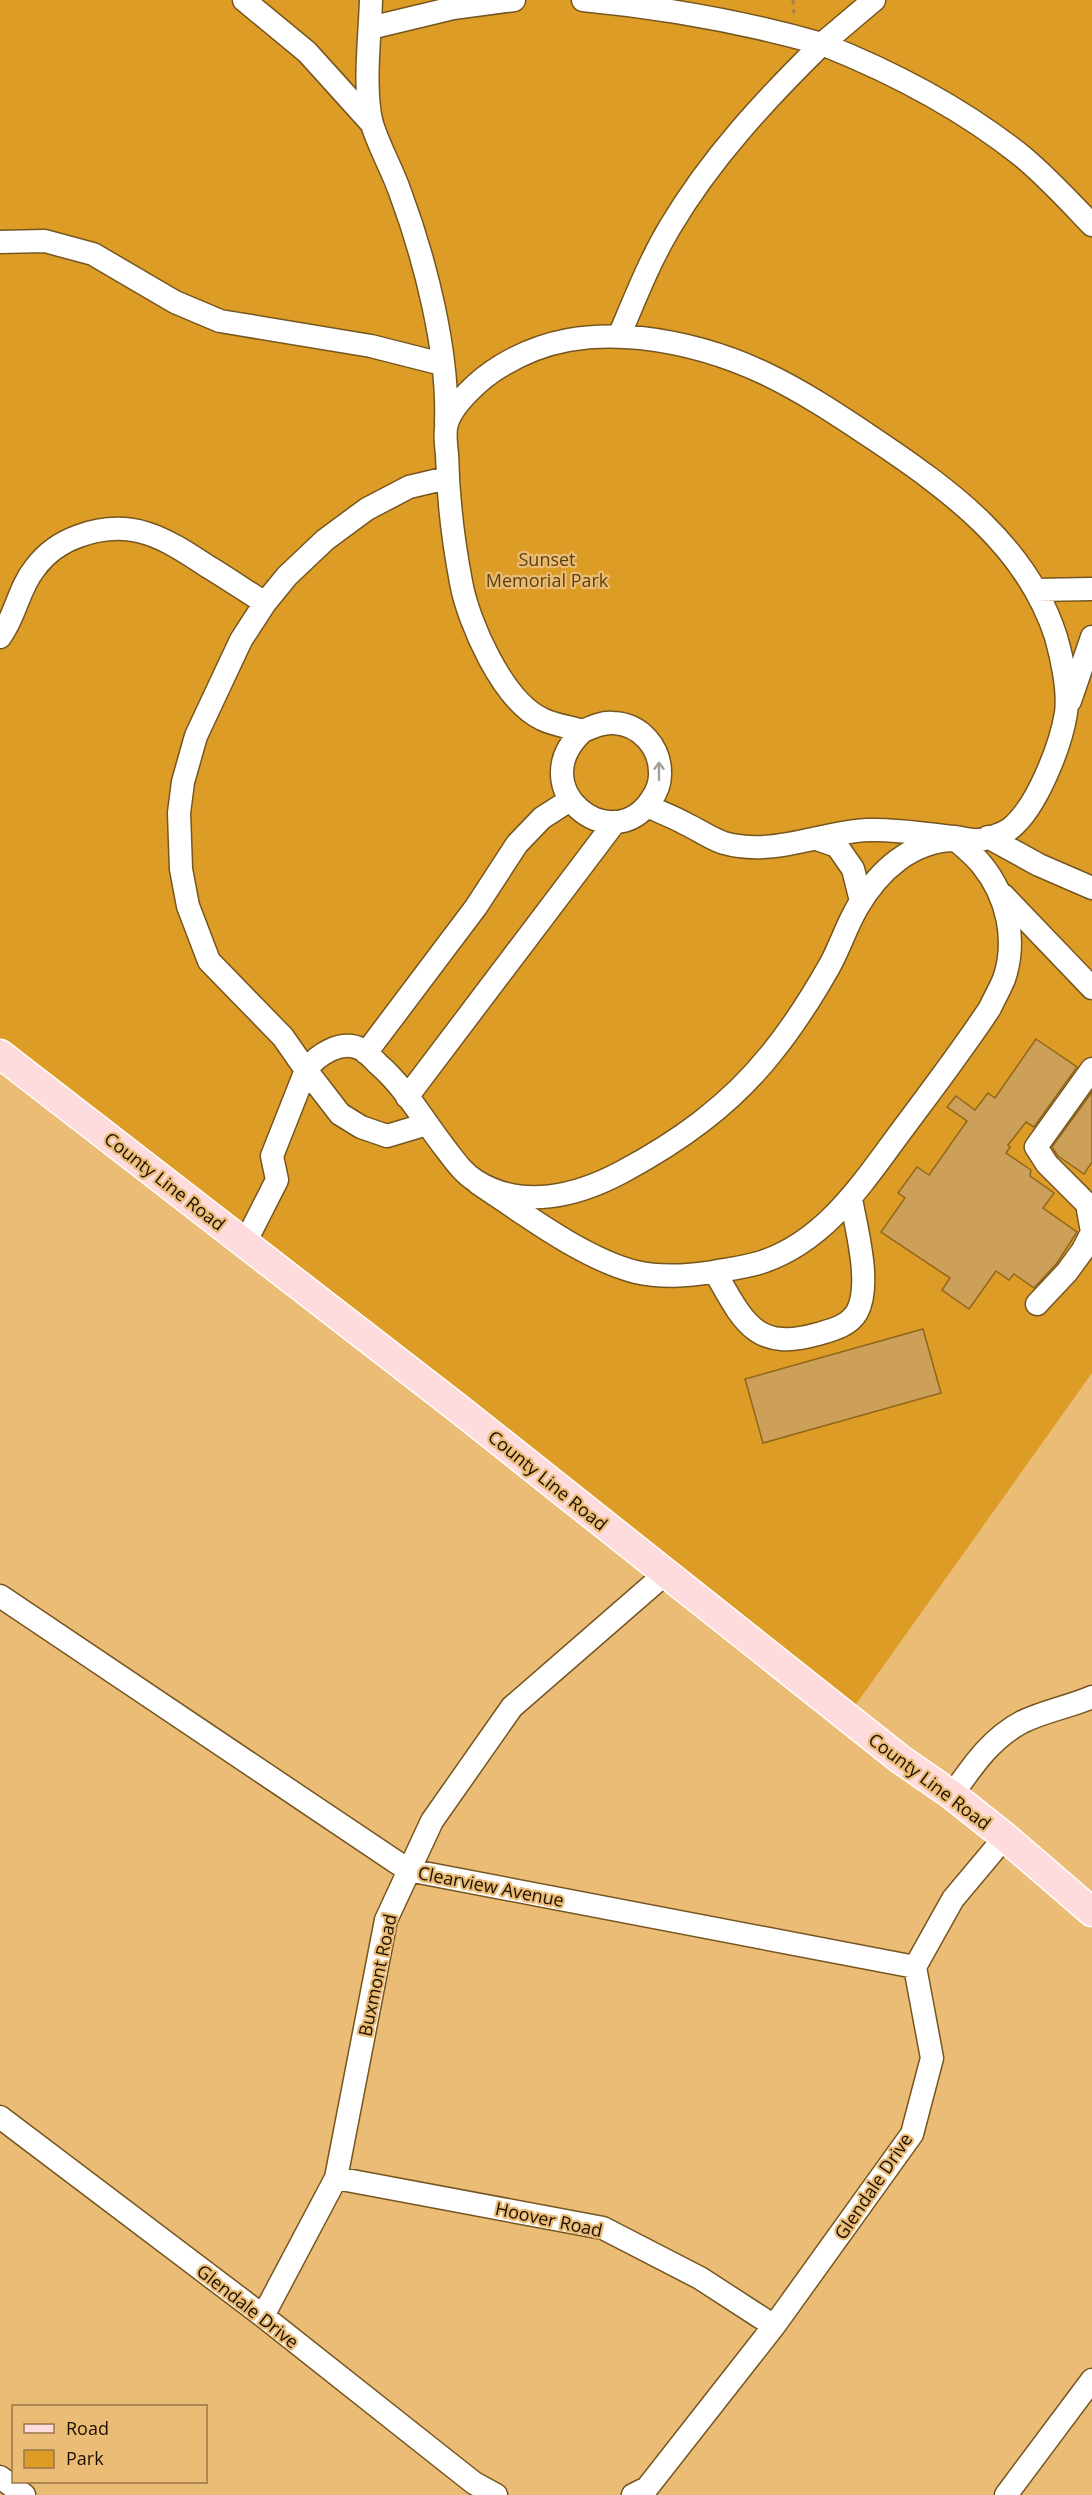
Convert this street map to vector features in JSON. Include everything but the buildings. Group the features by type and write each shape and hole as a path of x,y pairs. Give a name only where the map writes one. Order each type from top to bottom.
{"main road":[{"name":"County Line Road","path":"0,1054 459,1409 900,1759 952,1795 1092,1912"}],"street":[{"path":"244,0 307,52 372,124"},
{"path":"371,0 368,102 372,124 400,191 417,242 434,316 447,392 447,478 461,585 469,615 480,644 496,671 530,711 540,718 583,731"},
{"path":"370,28 453,9 514,0"},
{"path":"583,0 664,8 732,20 822,44 878,66 932,95 984,129 1048,180 1092,225"},
{"path":"619,336 648,268 669,228 701,178 732,138 784,81 822,44 874,0"},
{"path":"0,242 45,242 93,254 174,302 220,321 371,346 442,364"},
{"path":"446,424 481,378 514,357 538,346 564,339 619,336 668,341 712,351 752,366 818,400 924,472 975,514 1000,540 1036,590 1050,619 1062,657 1067,711"},
{"path":"427,1124 387,1136 361,1127 340,1114 283,1037 209,961 188,906 179,850 179,813 183,782 191,751 241,640 265,603 305,557 345,524 409,487 447,478"},
{"path":"0,637 5,630 23,584 35,566 51,551 69,540 90,532 111,529 131,529 152,533 171,542 265,603"},
{"path":"1036,590 1092,589"},
{"path":"478,1183 518,1198 550,1196 576,1191 602,1182 680,1139 712,1114 768,1058 806,1009 841,945 861,901 885,872 904,856 929,843 983,838 1009,830 1038,791 1050,768 1092,637"},
{"path":"613,723 629,726 643,734 660,761 660,777 656,793 647,807 632,817 615,822 589,817 570,800 562,778 564,756 572,742 583,731 597,724 613,723"},
{"path":"366,1053 476,907 517,844 542,818 570,800"},
{"path":"647,807 726,844 777,847 864,830 983,838 1092,888"},
{"path":"407,1096 615,822"},
{"path":"817,839 837,846 854,869 861,901"},
{"path":"956,840 983,866 996,887 1092,988"},
{"path":"245,1243 277,1180 272,1156 306,1070 321,1053 349,1047 360,1048 393,1077 461,1169 478,1183 551,1231 604,1260 634,1271 659,1276 686,1276 763,1262 791,1249 815,1233 851,1199 867,1180 990,1008 1004,979 1010,952 1010,932 996,887"},
{"path":"1036,1304 1067,1272 1083,1250 1092,1232 1088,1204 1047,1164 1036,1147 1092,1069"},
{"path":"715,1272 736,1310 752,1327 770,1339 795,1341 839,1328 856,1312 863,1288 860,1247 851,1199"},
{"name":"Buxmont Road","path":"263,2316 336,2178 386,1920 432,1821 512,1707 665,1574"},
{"name":"Clearview Avenue","path":"0,1596 408,1870 915,1967"},
{"path":"952,1795 986,1749 999,1736 1022,1722 1070,1707 1092,1696"},
{"path":"915,1967 953,1899 1005,1837"},
{"name":"Glendale Drive","path":"633,2495 647,2488 774,2326 912,2134 932,2058 915,1967"},
{"name":"Glendale Drive","path":"0,2117 263,2316 474,2483 496,2495"},
{"name":"Hoover Road","path":"336,2178 603,2228 700,2278 774,2326"},
{"path":"1006,2495 1092,2380"},
{"path":"0,2477 24,2495"}],"green space":[{"name":"Sunset Memorial Park","path":"0,0 1092,0 1092,1373 847,1717 0,1058"}]}
